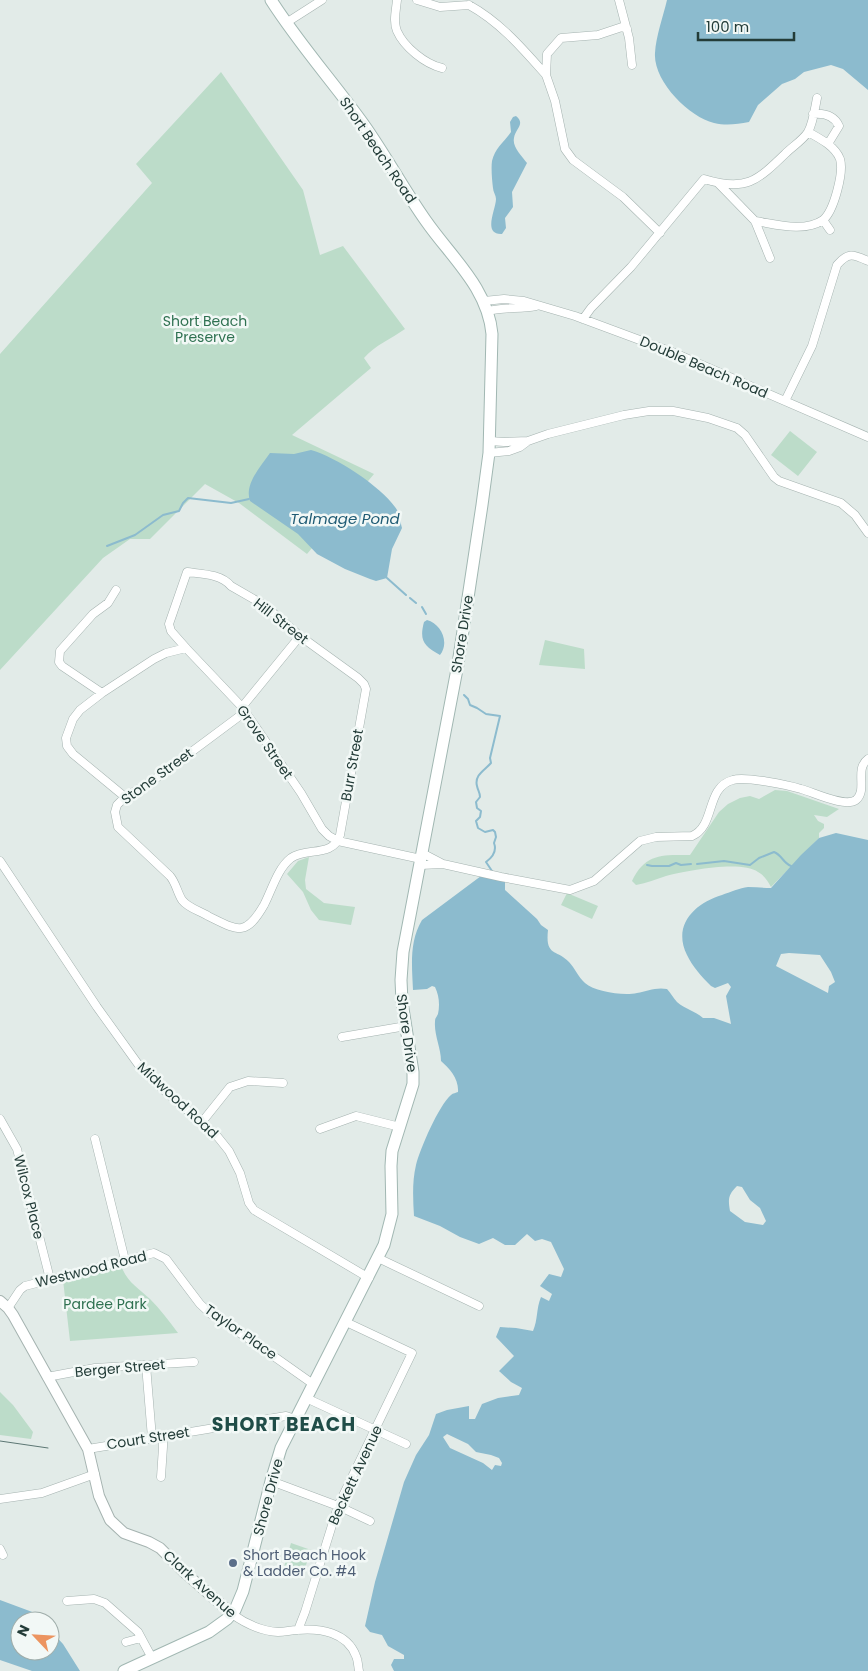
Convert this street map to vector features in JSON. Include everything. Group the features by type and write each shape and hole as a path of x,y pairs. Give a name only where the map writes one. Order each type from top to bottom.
{"main road":[{"name":"Short Beach Road","path":"271,0 286,23 364,125 409,195 468,276 486,306"},
{"name":"Shore Drive","path":"124,1671 209,1632 232,1614 243,1591 279,1454 386,1241 391,1222 391,1160 393,1146 413,1084 402,995 402,963 458,664 490,453 492,334 486,306"}],"street":[{"path":"286,23 322,0"},
{"path":"397,0 395,20 397,32 422,60 442,68"},
{"path":"417,0 440,7 469,3 501,28 546,75"},
{"path":"620,0 627,29 632,65"},
{"path":"627,29 622,27 598,35 561,38 548,54 546,75 555,101 566,149 573,160 623,197 660,232"},
{"path":"583,319 591,308 632,267 704,179 718,183 740,184 749,183 761,177 808,132 817,98"},
{"path":"813,114 822,113 837,121 839,126 828,144"},
{"path":"755,221 794,227 806,226 823,220 832,207 839,186 840,159 828,144 808,132"},
{"path":"718,183 755,221 770,258"},
{"path":"823,220 830,230"},
{"path":"785,401 812,346 837,265 843,258 849,255 868,261"},
{"name":"Double Beach Road","path":"486,306 524,308 536,306 553,309 583,319 672,352 868,437"},
{"path":"490,441 528,441 568,428 649,411 674,411 708,418 728,424 745,435 770,472 779,481 841,503 855,515 868,533"},
{"path":"490,453 520,448 528,441"},
{"name":"Grove Street","path":"187,572 169,624 171,631 243,710 302,794 322,829 338,841 421,859"},
{"name":"Hill Street","path":"187,572 208,575 227,581 231,586 264,605 300,636 358,678 366,689"},
{"path":"102,693 62,666 58,657 60,651 72,637 93,614 108,603 116,590"},
{"name":"Stone Street","path":"300,636 243,710 155,779 125,797 117,805 114,812 118,827 170,876 176,883 182,900 191,908 226,926 237,929 245,927 254,920 264,906 283,866 290,859 300,854 330,849 338,841"},
{"path":"125,797 81,762 67,746 66,738 73,719 80,710 102,693 154,659 166,653 186,648"},
{"name":"Burr Street","path":"338,841 366,689"},
{"path":"421,859 500,878 570,890 594,881 640,842 656,837 692,836 697,834 706,822 713,798 720,788 733,779 747,778 784,785 850,802 857,800 861,794 863,787 861,769 868,758"},
{"path":"421,859 443,864"},
{"name":"Midwood Road","path":"0,861 82,985 138,1064 158,1085 217,1136 229,1151 240,1173 249,1203 254,1210 369,1278"},
{"path":"342,1037 406,1026"},
{"path":"202,1122 230,1087 248,1082 283,1084"},
{"path":"320,1129 356,1116 400,1127"},
{"name":"Wilcox Place","path":"0,1119 17,1149 50,1279"},
{"path":"95,1138 125,1260"},
{"name":"Westwood Road","path":"4,1305 25,1286 154,1253"},
{"name":"Taylor Place","path":"154,1253 166,1259 200,1304 212,1315 313,1384"},
{"path":"378,1258 479,1306"},
{"name":"Clark Avenue","path":"4,1305 88,1448 99,1496 105,1511 116,1527 124,1533 160,1548 232,1614 246,1623 263,1630 279,1632 316,1630 335,1634 346,1641 356,1656 359,1671"},
{"name":"Beckett Avenue","path":"298,1630 338,1506 412,1353 346,1322"},
{"name":"Berger Street","path":"47,1377 95,1368 194,1362"},
{"path":"146,1365 152,1438"},
{"path":"306,1398 406,1444"},
{"name":"Court Street","path":"88,1448 286,1416 296,1418"},
{"path":"161,1477 163,1437"},
{"path":"0,1499 42,1493 95,1474"},
{"path":"271,1481 338,1506 370,1521"},
{"path":"67,1601 94,1598 100,1600 136,1629 152,1658"},
{"path":"126,1642 141,1638"}],"green space":[{"name":"Short Beach Preserve","path":"221,72 303,190 320,255 343,246 405,329 368,353 364,358 371,368 292,435 374,474 307,554 239,503 205,484 150,539 130,539 103,558 0,670 0,354 152,183 136,164"},
{"path":"790,431 817,452 798,476 771,455"},
{"path":"545,640 584,649 585,669 539,665"},
{"path":"775,790 787,791 839,809 827,817 814,815 818,821 824,824 824,828 819,833 819,838 771,887 766,878 760,873 739,867 686,872 636,885 632,881 637,872 649,860 671,855 690,855 719,812 728,804 740,798 750,796 759,799"},
{"path":"309,857 305,880 306,889 324,903 355,907 351,925 319,920 311,910 303,892 287,874 298,861"},
{"path":"567,893 598,906 592,919 561,905"},
{"name":"Pardee Park","path":"121,1265 129,1280 154,1303 178,1333 70,1341 63,1280"},
{"path":"0,1392 13,1405 33,1432 31,1439 0,1435"},
{"path":"291,1543 311,1550 303,1574 284,1567"}],"water":[{"path":"667,0 868,0 868,90 843,69 831,65 804,72 795,79 782,84 758,105 749,122 723,124 704,119 684,106 674,96 666,86 656,64 657,40"},
{"path":"516,116 520,124 515,135 514,145 527,163 512,192 513,207 505,218 506,228 502,234 496,233 491,226 496,199 493,189 492,161 497,149 511,132 510,122"},
{"name":"Talmage Pond","path":"311,450 333,459 357,473 379,490 397,509 402,528 392,549 387,578 376,581 370,579 345,569 317,554 298,534 250,501 249,488 251,482 270,453 294,454"},
{"path":"427,620 440,629 444,639 443,650 440,655 430,649 424,642 422,634 424,622"},
{"path":"836,833 868,840 868,1671 394,1671 391,1665 394,1659 404,1659 404,1655 388,1646 382,1635 370,1632 365,1626 375,1582 404,1482 416,1455 429,1435 436,1414 469,1406 469,1419 475,1419 482,1404 498,1398 519,1395 522,1388 511,1382 499,1371 514,1356 496,1337 500,1327 533,1331 541,1297 549,1301 552,1294 540,1286 549,1274 561,1277 564,1269 551,1242 542,1239 535,1241 527,1234 515,1245 505,1245 493,1238 479,1244 414,1216 413,1184 418,1158 430,1128 441,1108 451,1095 458,1092 458,1087 451,1071 441,1061 435,1027 439,1004 435,987 413,990 413,945 422,920 481,876 505,881 505,890 548,930 548,945 550,949 565,958 583,981 590,986 602,991 625,994 667,989 677,1002 703,1018 714,1018 731,1024 726,996 731,987 728,983 715,988 711,986 694,967 683,944 682,934 684,925 695,910 712,899 745,888 771,888 819,838","holes":["781,954 820,955 835,982 829,986 828,993 776,966","737,1186 742,1187 750,1200 760,1208 766,1221 763,1225 745,1222 730,1211 729,1197","447,1434 468,1444 476,1452 499,1458 502,1463 501,1466 495,1465 492,1470 483,1463 450,1448 443,1437"]},
{"path":"0,1600 30,1611 10,1611 10,1661 60,1661 60,1641 80,1671 32,1671 0,1660"}],"waterway":[{"path":"107,546 135,535 163,515 179,511 188,498 231,503 249,499"},
{"path":"387,578 406,595"},
{"path":"410,598 416,603"},
{"path":"422,607 426,614"},
{"path":"464,695 470,705 486,714 500,716 490,758 491,763 481,773 476,782 480,794 476,802 477,808 481,811 480,817 476,821 478,828 485,832 493,830 496,837 494,854 486,862 492,871"},
{"path":"697,864 724,861 750,865 759,858 774,852 791,866"},
{"path":"647,865 691,864"}],"tram line":[{"path":"0,1441 48,1448"}],"place":[{"name":"Short Beach Hook & Ladder Co. #4","path":"233,1563"}],"district":[{"name":"SHORT BEACH","path":"284,1424"}]}
